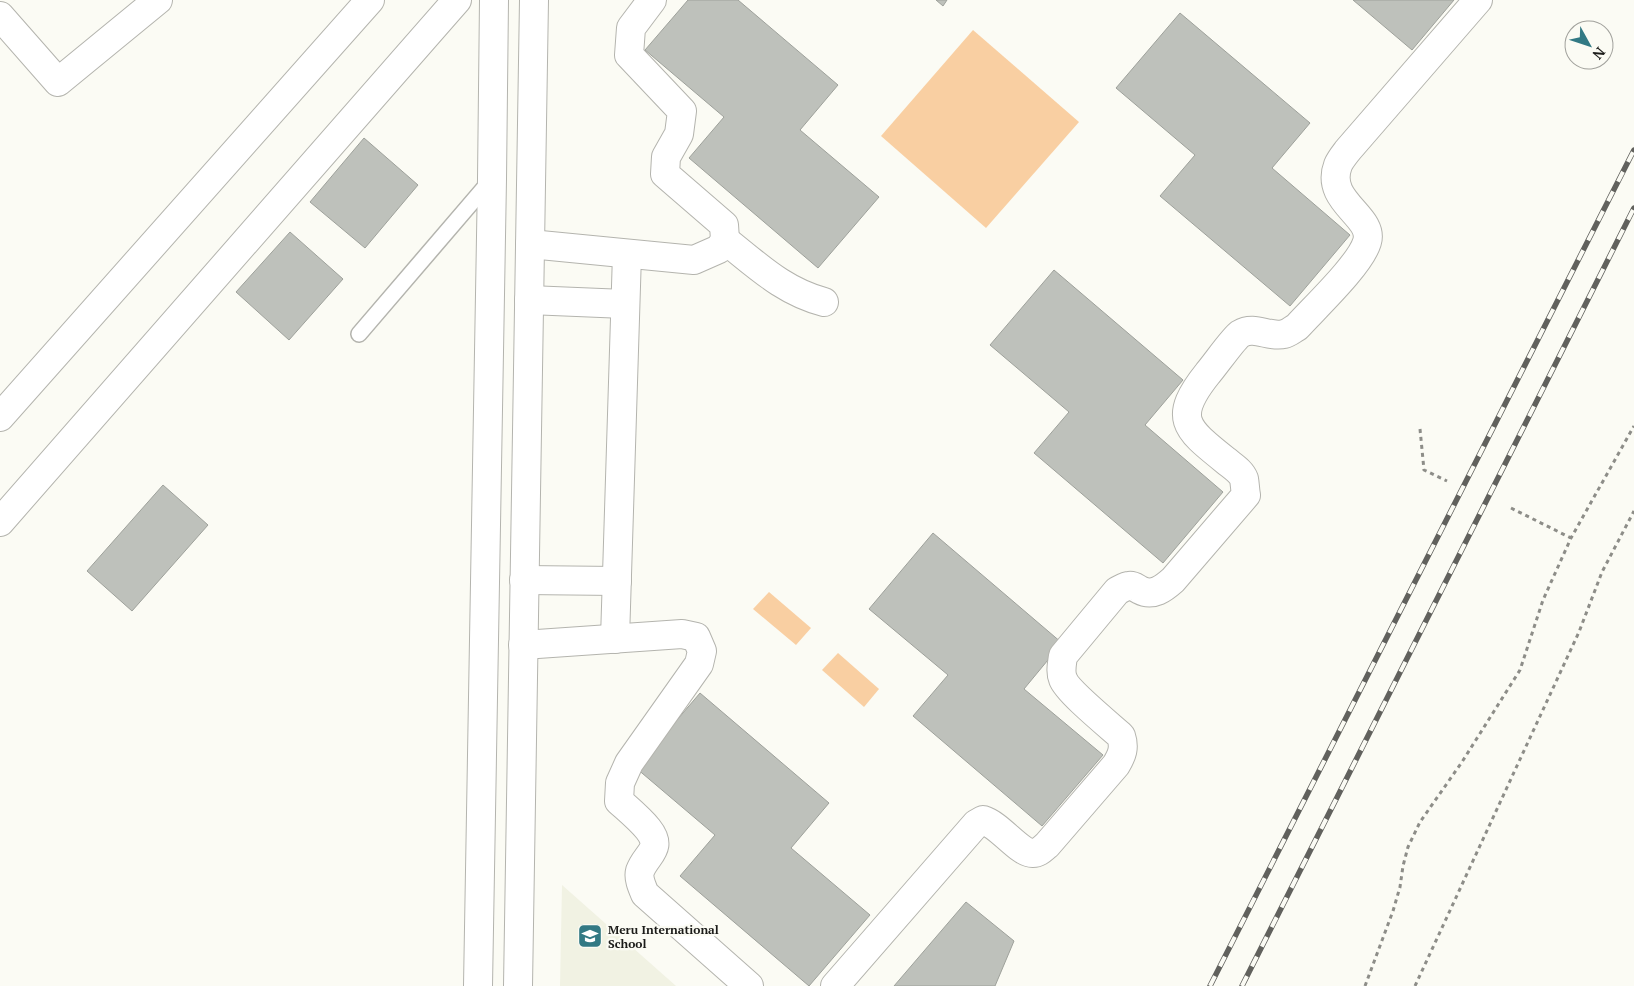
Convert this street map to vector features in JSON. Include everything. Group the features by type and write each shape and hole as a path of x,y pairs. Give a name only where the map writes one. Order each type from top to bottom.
{"street":[{"path":"0,16 58,82 158,0"},
{"path":"0,417 370,0"},
{"path":"0,522 457,0"},
{"path":"478,986 494,0"},
{"path":"518,986 534,0"},
{"path":"530,244 694,260 719,249 725,240 724,225 664,174 666,157 679,134 682,111 629,55 631,28 652,0"},
{"path":"835,986 976,824 983,820 991,822 1023,850 1031,854 1038,852 1047,845 1116,765 1123,754 1121,736 1071,690 1063,680 1061,670 1063,656 1117,591 1127,585 1134,586 1143,591 1154,592 1163,589 1246,494 1244,479 1237,470 1196,437 1187,422 1187,407 1196,389 1239,335 1252,330 1274,335 1286,334 1297,326 1360,258 1368,240 1365,226 1340,196 1334,181 1338,164 1478,0"},
{"path":"725,240 781,284 808,298 824,302"},
{"path":"615,639 627,254"},
{"path":"529,300 625,304"},
{"path":"524,580 617,581"},
{"path":"523,645 682,634 696,638 702,651 699,664 629,763 620,783 620,801 648,829 653,838 654,850 640,871 645,894 749,986"}],"lane":[{"path":"359,334 492,179"}],"path":[{"path":"1365,986 1393,911 1408,847 1420,822 1462,762 1520,670 1543,600 1571,538 1634,426"},
{"path":"1420,429 1424,470 1446,481"},
{"path":"1511,508 1571,538"},
{"path":"1415,986 1579,632 1602,572 1634,511"}],"shaded area":[{"path":"973,30 1079,122 986,228 881,136"},
{"path":"769,592 811,628 796,645 753,609"},
{"path":"838,653 879,689 864,707 822,670"},
{"name":"Meru International School","path":"562,885 676,986 560,986"}],"building":[{"path":"688,0 738,0 838,85 800,130 879,197 818,268 689,158 724,117 645,50"},
{"path":"936,0 947,0 943,6"},
{"path":"1353,0 1454,0 1412,50"},
{"path":"1180,13 1310,123 1272,168 1350,235 1290,306 1160,196 1195,155 1116,88"},
{"path":"364,138 418,185 365,248 310,202"},
{"path":"290,232 343,279 289,340 236,292"},
{"path":"1054,270 1183,380 1145,425 1223,492 1163,563 1034,453 1069,412 990,345"},
{"path":"163,485 208,525 132,611 87,571"},
{"path":"933,533 1062,643 1024,689 1103,755 1042,826 913,716 948,675 869,609"},
{"path":"700,693 829,803 791,848 870,915 809,986 680,876 715,835 636,768"},
{"path":"966,902 1014,941 995,986 894,986"}],"railway":[{"path":"1210,986 1634,150"},
{"path":"1242,986 1634,208"}],"place":[{"name":"Meru International School","path":"590,936"}]}
